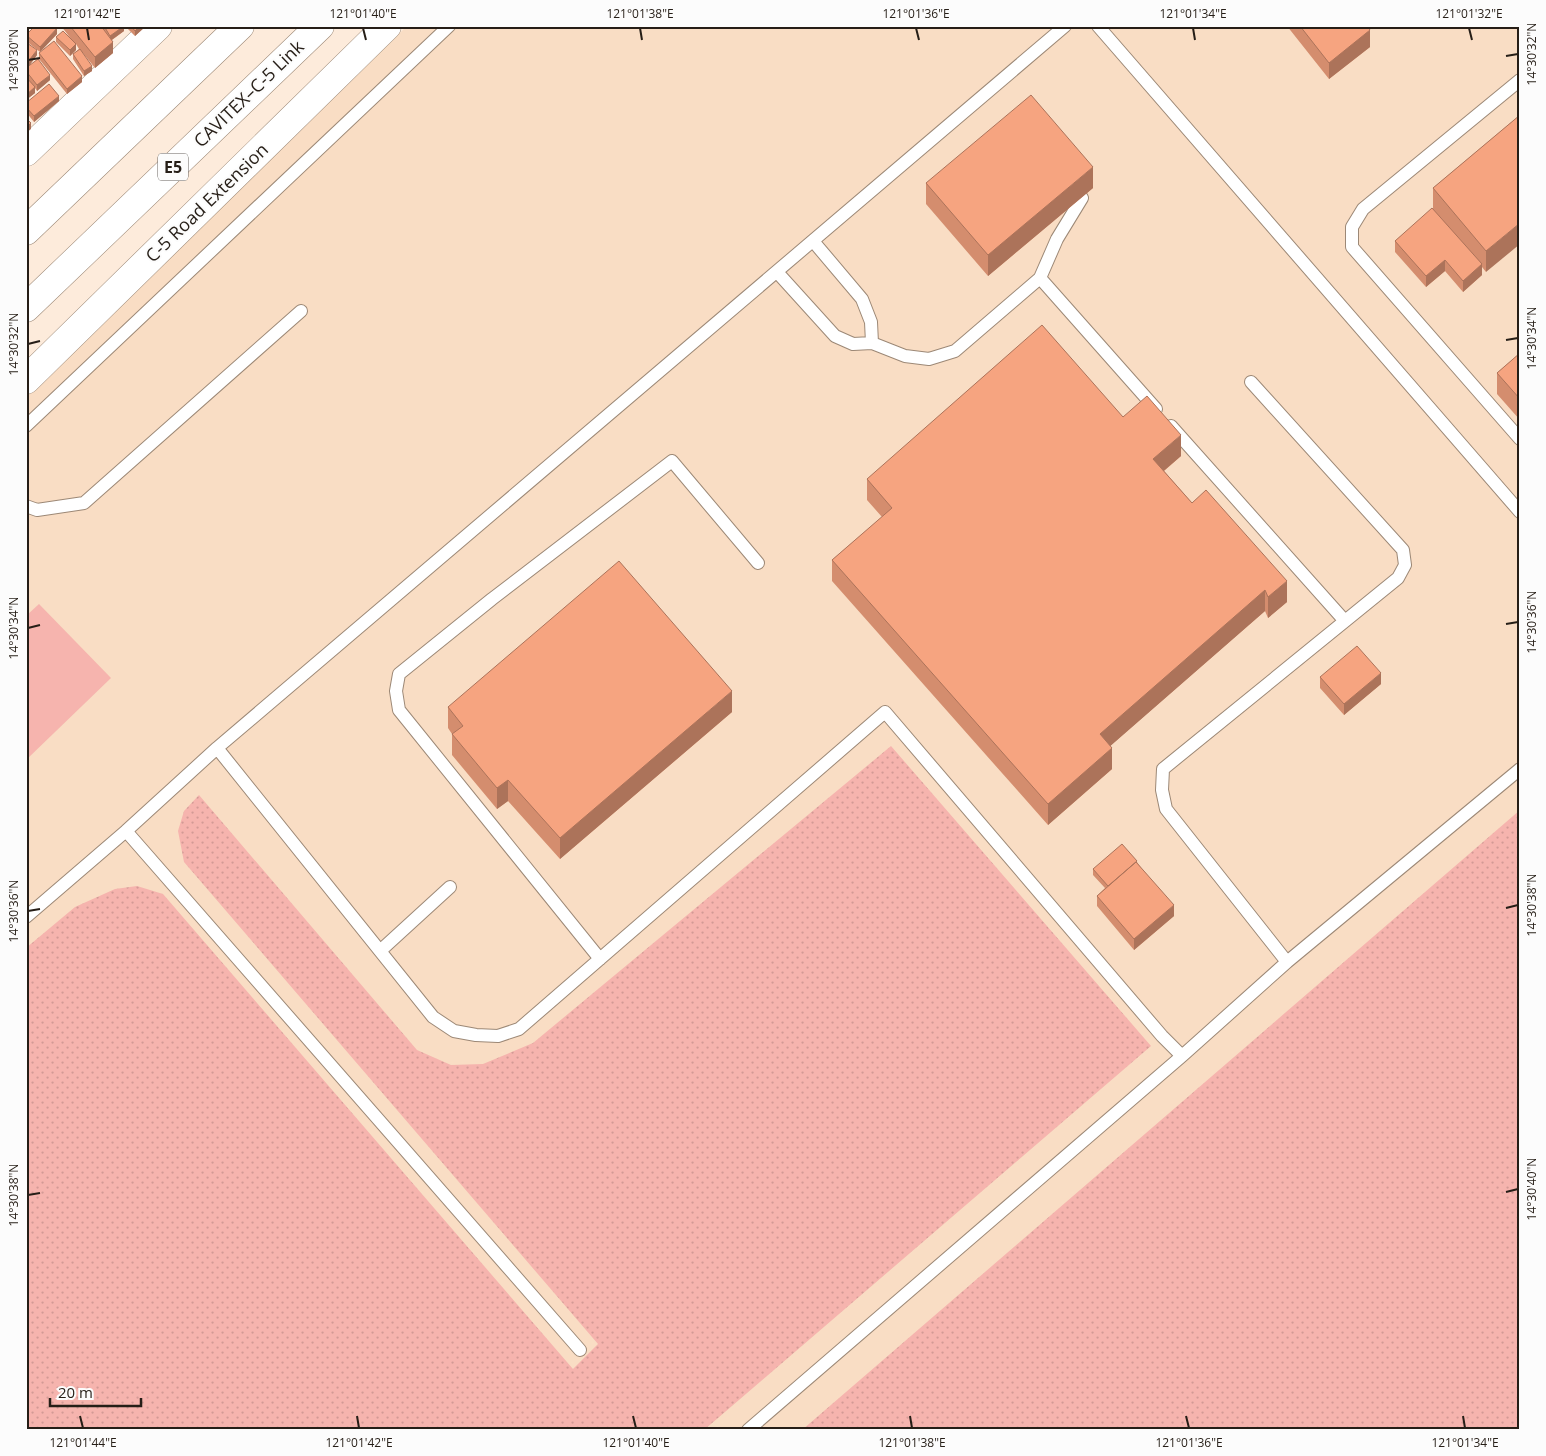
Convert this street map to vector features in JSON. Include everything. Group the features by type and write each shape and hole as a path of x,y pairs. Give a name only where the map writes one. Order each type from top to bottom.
{"main road":[{"path":"26,152 158,26"},
{"path":"26,232 240,26"},
{"name":"CAVITEX–C-5 Link","path":"26,308 320,26"},
{"name":"C-5 Road Extension","path":"26,380 387,26"}],"lane":[{"path":"26,426 449,26"},
{"path":"26,917 126,832 216,748 1065,26"},
{"path":"1098,26 1520,512"},
{"path":"1520,80 1363,210 1352,227 1352,247 1520,439"},
{"path":"777,272 835,336 853,344 872,343 905,356 929,359 955,351 1040,278 1057,239 1082,198"},
{"path":"813,241 862,299 871,322 872,343"},
{"path":"1040,278 1344,620"},
{"path":"26,506 37,510 84,503 301,311"},
{"path":"1251,382 1402,550 1405,565 1398,578 1163,769 1162,790 1166,809 1287,962"},
{"path":"600,959 399,710 396,691 399,674 672,461 758,563"},
{"path":"216,748 432,1017 454,1031 498,1036 519,1029 885,712 1162,1036 1182,1056"},
{"path":"748,1430 1182,1056 1287,962 1520,769"},
{"path":"126,832 580,1350"},
{"path":"380,951 450,886"}],"shaded area":[{"path":"407,26 1520,26 1520,1430 26,1430 26,397"},
{"path":"39,604 111,678 26,760 26,616"},
{"path":"891,746 1151,1046 704,1430 26,1430 26,948 75,907 115,889 137,886 163,894 573,1369 598,1344 184,862 178,831 184,811 199,795 417,1050 451,1065 483,1064 533,1043"},
{"path":"1520,810 1520,1430 802,1430"}],"building":[{"path":"35,26 55,26 57,28 40,47 26,35"},
{"path":"70,26 101,26 113,42 95,57"},
{"path":"104,26 124,26 110,36"},
{"path":"131,26 140,26 135,31"},
{"path":"1300,26 1367,26 1370,30 1329,63"},
{"path":"63,31 76,44 70,50 56,37"},
{"path":"54,41 82,76 67,89 39,53"},
{"path":"26,43 37,50 27,63"},
{"path":"80,49 92,66 84,71 73,54"},
{"path":"38,59 50,75 37,85 26,71 26,68"},
{"path":"26,77 35,87 26,95"},
{"path":"49,84 59,96 34,116 26,107 26,103"},
{"path":"1031,95 1093,167 988,255 926,183"},
{"path":"1520,115 1520,223 1486,251 1433,188"},
{"path":"26,118 31,123 26,128"},
{"path":"1432,208 1482,264 1463,281 1445,260 1426,276 1395,241"},
{"path":"1042,325 1123,417 1147,396 1181,435 1153,459 1192,503 1206,490 1287,581 1268,597 1265,590 1100,734 1112,748 1048,804 832,560 892,508 867,479"},
{"path":"1520,353 1520,399 1497,373"},
{"path":"619,561 732,691 560,838 508,780 497,788 452,734 463,726 448,707"},
{"path":"1357,646 1381,673 1344,704 1320,677"},
{"path":"1122,844 1137,861 1108,886 1093,869"},
{"path":"1136,862 1174,905 1134,939 1097,896"}]}
